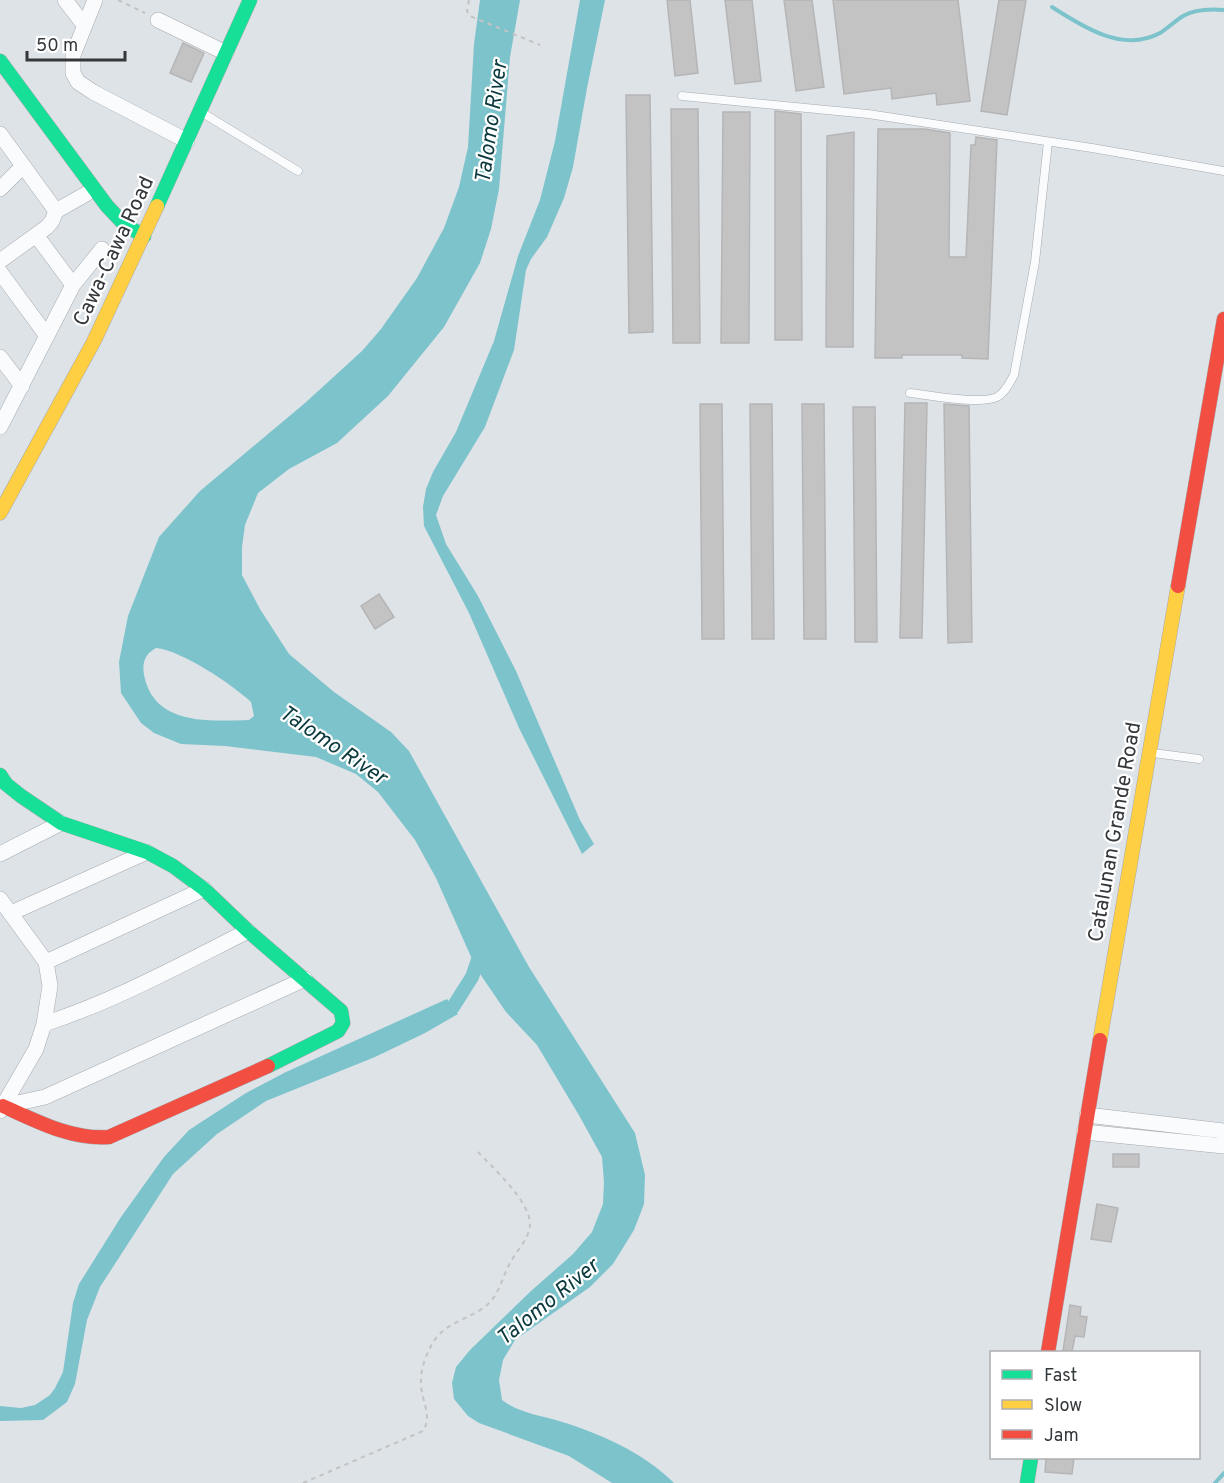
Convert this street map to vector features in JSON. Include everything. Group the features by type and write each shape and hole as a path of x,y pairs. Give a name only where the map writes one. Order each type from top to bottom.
{"street":[{"path":"65,0 84,25"},
{"path":"95,0 75,46 72,64 73,73 78,82 186,141"},
{"name":"Cawa-Cawa Road","path":"0,513 94,341 250,0"},
{"path":"158,20 226,53"},
{"path":"0,60 107,206 125,225 144,236"},
{"path":"0,134 56,211"},
{"path":"0,189 24,166"},
{"path":"0,261 52,221 56,211 86,194"},
{"path":"36,235 74,285"},
{"path":"0,427 74,285 102,249"},
{"path":"0,272 47,336"},
{"name":"Catalunan Grande Road","path":"1048,1351 1224,319"},
{"path":"0,357 21,386"},
{"path":"2,782 62,823 147,852 173,866 204,889 248,930 334,1003 341,1011 343,1023 338,1031 255,1073 109,1137 95,1138 49,1126 2,1109"},
{"path":"0,854 62,823"},
{"path":"11,914 147,852"},
{"path":"46,962 204,889"},
{"path":"0,899 46,962 50,986 44,1024 36,1048 2,1109"},
{"path":"44,1024 86,1009 147,982 248,930"},
{"path":"2,1109 45,1097 305,979"},
{"path":"1087,1115 1224,1131"},
{"path":"1142,1138 1144,1122"},
{"path":"1084,1132 1224,1146"},
{"path":"1028,1483 1031,1459"}],"lane":[{"path":"682,96 868,114 1224,171"},
{"path":"200,111 298,171"},
{"path":"910,393 981,401 997,397 1014,375 1019,358 1035,262 1048,142"},
{"path":"1149,753 1199,759"}],"path":[{"path":"118,0 158,20"},
{"path":"469,0 467,11 473,17 540,45"},
{"path":"303,1483 423,1431 429,1417 420,1383 423,1364 432,1343 444,1328 476,1313 489,1304 514,1255 526,1239 530,1225 528,1214 510,1188 477,1151"}],"water":[{"name":"Talomo River","path":"480,0 520,0 510,57 499,189 491,229 480,263 444,327 388,396 337,443 289,469 258,493 245,525 242,575 260,609 289,654 334,692 391,732 409,751 529,967 635,1133 645,1175 644,1204 634,1230 613,1264 590,1287 515,1340 503,1360 499,1380 502,1400 522,1411 574,1426 620,1445 649,1462 674,1483 612,1483 569,1456 479,1423 468,1416 454,1399 452,1383 456,1367 470,1350 573,1254 592,1232 603,1204 604,1182 602,1157 580,1117 537,1045 506,1012 476,968 436,878 415,840 378,792 356,774 316,757 225,746 181,744 154,733 141,723 121,693 119,662 128,616 159,537 200,491 305,403 362,351 381,329 417,278 444,228 459,187 468,147 474,44","holes":["156,648 167,650 192,661 232,687 251,702 254,716 249,720 201,720 171,712 159,704 150,692 143,666 149,653"]},
{"path":"580,0 605,0 573,167 564,198 547,237 526,270 514,350 485,427 443,496 436,515 446,544 478,596 516,671 580,820 594,844 582,854 519,728 469,613 424,526 423,507 426,489 433,472 456,432 494,341 518,256 540,200 555,141"},
{"path":"447,999 458,1014 375,1057 266,1101 217,1134 173,1174 100,1287 87,1320 75,1384 67,1402 43,1420 0,1421 0,1406 21,1408 35,1405 50,1395 55,1388 63,1372 73,1303 79,1284 121,1217 164,1157 189,1130 246,1093 286,1072"}],"building":[{"path":"667,0 690,0 698,73 675,76"},
{"path":"725,0 752,0 761,81 735,84"},
{"path":"784,0 812,0 824,87 796,91"},
{"path":"833,0 958,0 970,101 937,105 936,93 892,99 891,88 844,94"},
{"path":"999,0 1026,0 1007,115 981,111"},
{"path":"183,43 204,53 191,82 170,73"},
{"path":"626,95 650,95 653,332 629,333"},
{"path":"671,109 698,109 700,343 673,343"},
{"path":"775,111 801,114 802,340 775,340"},
{"path":"723,112 750,112 749,343 721,343"},
{"path":"878,129 925,129 950,133 949,257 966,257 971,145 975,145 976,137 997,140 988,359 962,358 962,355 902,355 902,358 875,358"},
{"path":"854,132 853,347 826,347 827,136"},
{"path":"905,403 927,403 922,638 900,638"},
{"path":"700,404 722,404 724,639 702,639"},
{"path":"750,404 772,404 774,639 752,639"},
{"path":"802,404 824,404 826,639 804,639"},
{"path":"944,404 969,406 972,642 948,643"},
{"path":"853,407 875,407 877,642 855,642"},
{"path":"379,594 394,617 375,629 361,606"},
{"path":"1113,1154 1139,1154 1139,1167 1113,1167"},
{"path":"1097,1204 1118,1208 1111,1242 1091,1239"},
{"path":"1070,1305 1081,1307 1080,1316 1087,1317 1084,1337 1075,1336 1072,1351 1063,1351"},
{"path":"1046,1459 1074,1459 1072,1474 1045,1472"}],"waterway":[{"path":"1052,7 1104,35 1132,40 1160,33 1183,16 1193,12 1224,10"},
{"path":"438,1014 453,1007 472,977 481,951"},
{"path":"1215,1483 1224,1473"}],"traffic: fast":[{"path":"157,206 250,0"},
{"path":"0,61 107,206 125,225 144,236"},
{"path":"0,775 6,784 21,796 61,823 147,852 173,866 204,889 248,931 341,1011 343,1023 338,1031 268,1066"},
{"path":"1027,1483 1031,1459"}],"traffic: slow":[{"path":"0,513 94,341 157,206"},
{"path":"1100,1040 1178,586"}],"traffic: jam":[{"path":"1178,586 1224,319"},
{"path":"1048,1351 1100,1040"},
{"path":"3,1106 41,1123 81,1136 109,1137 268,1066"}]}
